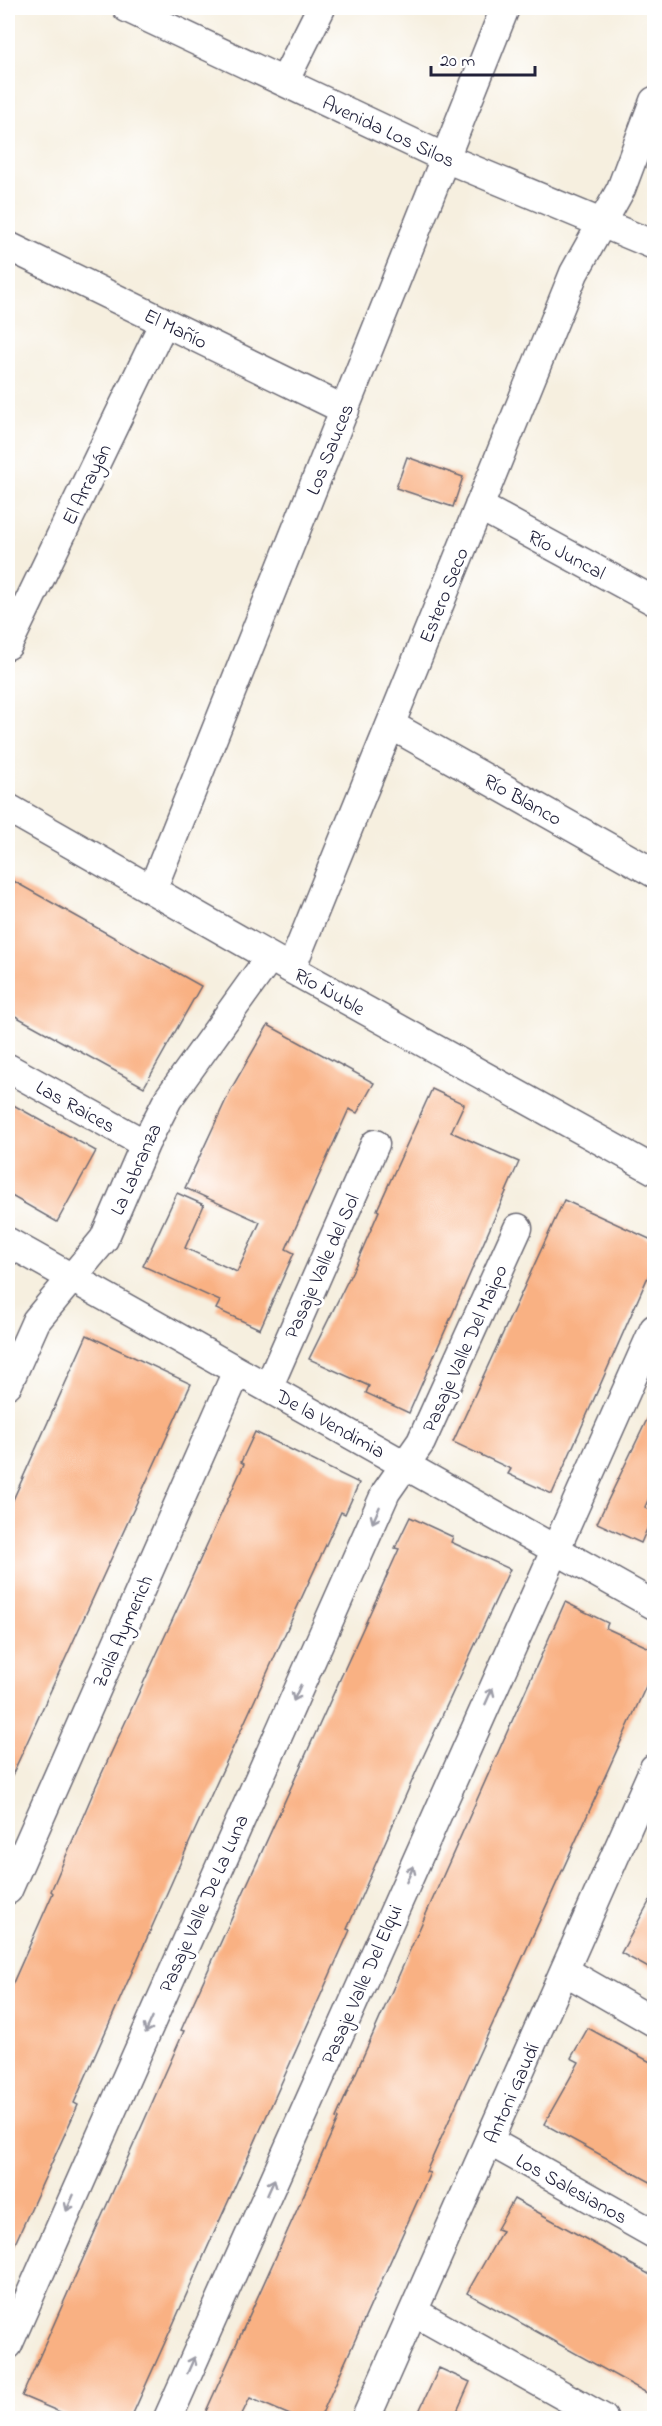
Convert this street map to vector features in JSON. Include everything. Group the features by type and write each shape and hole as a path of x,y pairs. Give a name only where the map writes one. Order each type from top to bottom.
{"street":[{"name":"Avenida Los Silos","path":"127,8 445,159 654,245"},
{"path":"284,82 321,8"},
{"name":"Los Sauces","path":"152,890 505,8"},
{"name":"Estero Seco","path":"281,963 390,725 574,273 621,189 654,101"},
{"name":"El Mañío","path":"8,246 345,410"},
{"name":"El Arrayán","path":"8,645 164,322"},
{"name":"Río Juncal","path":"479,506 654,602"},
{"name":"Río Blanco","path":"390,725 654,873"},
{"name":"Río Ñuble","path":"8,808 654,1170"},
{"name":"La Labranza","path":"8,1384 36,1321 104,1239 145,1144 185,1075 281,963"},
{"name":"Las Raices","path":"8,1068 145,1144"},
{"name":"Pasaje Valle del Sol","path":"268,1388 375,1144"},
{"name":"Pasaje Valle Del Maipo","path":"405,1465 426,1433 518,1228"},
{"name":"De la Vendimia","path":"8,1242 654,1605"},
{"name":"Pasaje Valle Del Elqui","path":"168,2418 654,1329"},
{"name":"Zoila Aymerich","path":"8,1890 237,1371"},
{"name":"Pasaje Valle De La Luna","path":"8,2345 386,1492 405,1465"},
{"name":"Antoni Gaudí","path":"366,2418 565,1971 647,1803 654,1768"},
{"path":"565,1971 654,2022"},
{"name":"Los Salesianos","path":"489,2141 654,2234"},
{"path":"414,2312 569,2410 603,2418"}],"building":[{"path":"407,457 463,477 453,507 396,488"},
{"path":"8,878 201,986 144,1087 8,1012"},
{"path":"268,1025 374,1083 357,1113 349,1109 286,1249 294,1253 260,1329 216,1309 220,1301 143,1266 177,1193 204,1205 185,1248 237,1272 260,1222 185,1188 231,1089"},
{"path":"432,1089 464,1104 451,1132 519,1162 409,1413 366,1393 369,1386 309,1359 356,1264 379,1211 377,1210"},
{"path":"8,1102 96,1151 57,1222 8,1194"},
{"path":"564,1200 654,1241 654,1263 552,1494 508,1474 511,1469 453,1442"},
{"path":"87,1335 191,1384 8,1784 8,1511"},
{"path":"654,1405 654,1487 645,1507 654,1513 641,1543 597,1523"},
{"path":"255,1432 359,1483 345,1514 341,1512 190,1841 74,2103 78,2105 8,2259 8,1994 53,1893 51,1891 96,1786 244,1464 241,1462"},
{"path":"410,1517 453,1537 451,1542 510,1569 416,1772 347,1929 350,1930 131,2418 74,2418 22,2396 184,2031 181,2030 399,1549 395,1548"},
{"path":"565,1602 608,1623 606,1628 654,1650 654,1688 647,1684 426,2172 430,2173 320,2418 297,2418 250,2398 240,2418 203,2418 338,2119 336,2118"},
{"path":"654,1893 654,1971 621,1953"},
{"path":"588,2028 654,2064 654,2184 544,2124 579,2062 571,2058"},
{"path":"514,2199 654,2277 654,2397 467,2293 502,2231 497,2229"},
{"path":"439,2368 470,2382 454,2418 416,2418"}]}
